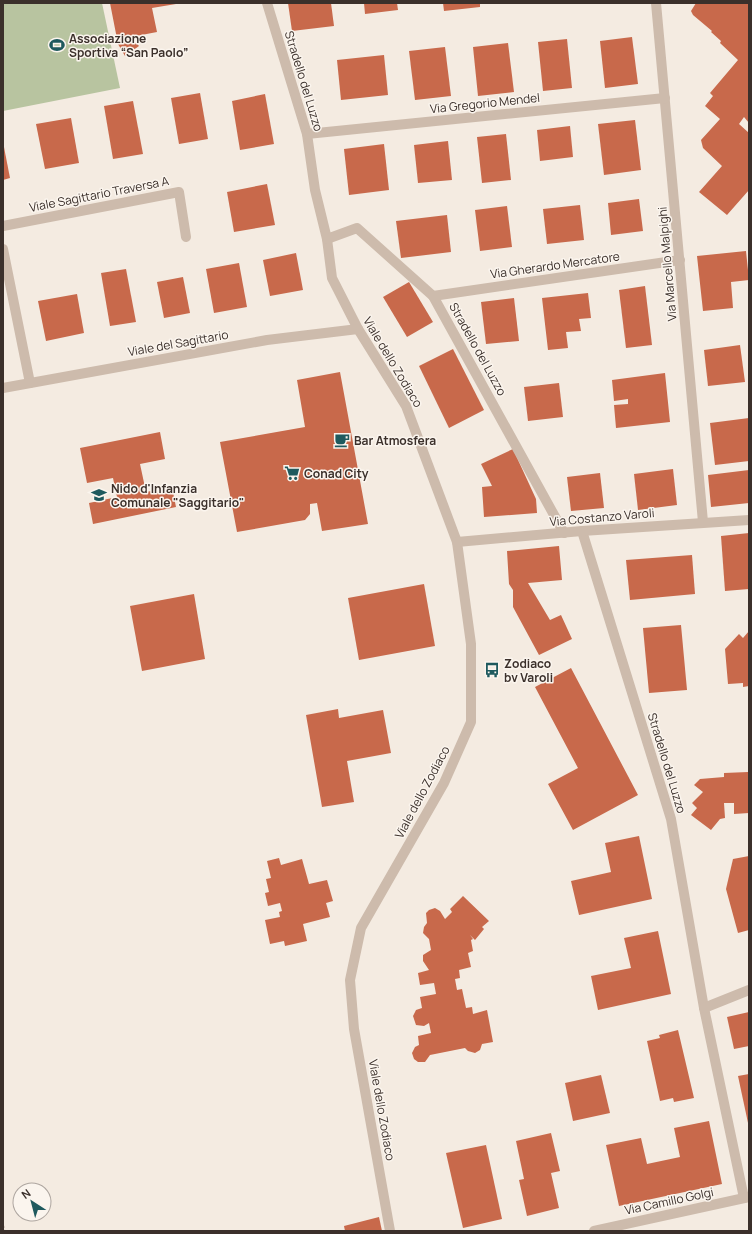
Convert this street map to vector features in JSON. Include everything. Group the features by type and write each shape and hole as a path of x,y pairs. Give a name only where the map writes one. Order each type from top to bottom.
{"street":[{"name":"Stradello del Luzzo","path":"267,3 307,134 315,190"},
{"name":"Via Marcello Malpighi","path":"656,3 703,522"},
{"name":"Via Gregorio Mendel","path":"307,134 665,98"},
{"name":"Viale dello Zodiaco","path":"315,190 327,239 332,278 358,329 406,406 457,542 471,644 471,722 444,783 361,928 350,980 354,1029 390,1231"},
{"name":"Viale Sagittario Traversa A","path":"3,226 178,192 186,237"},
{"name":"Stradello del Luzzo","path":"327,239 357,228 433,296 564,533"},
{"path":"3,249 30,383"},
{"name":"Via Gherardo Mercatore","path":"433,296 680,260"},
{"name":"Viale del Sagittario","path":"3,388 267,340 358,329"},
{"name":"Via Costanzo Varoli","path":"457,542 582,531 749,520"},
{"name":"Stradello del Luzzo","path":"582,531 670,819 704,1008 746,1197"},
{"path":"704,1008 749,990"},
{"name":"Via Camillo Golgi","path":"594,1231 746,1197"}],"path":[{"path":"3,1226 4,1231"}],"green space":[{"name":"Associazione Sportiva “San Paolo”","path":"3,3 102,3 120,88 3,111"}],"building":[{"path":"110,3 176,4 152,8 157,32 131,37 139,46 125,56 118,44"},
{"path":"288,3 331,3 334,26 292,31"},
{"path":"364,3 397,3 398,10 365,14"},
{"path":"443,3 480,3 480,7 444,11"},
{"path":"696,3 749,3 749,123 744,117 739,124 749,133 749,190 727,215 699,192 722,166 703,148 701,140 720,119 705,106 713,96 710,93 738,60 720,43 721,41 711,32 712,31 693,15 691,11"},
{"path":"632,37 638,84 605,88 600,41"},
{"path":"567,39 572,88 543,91 538,42"},
{"path":"508,43 514,92 478,96 473,47"},
{"path":"445,47 451,96 415,100 409,51"},
{"path":"384,55 388,95 341,100 337,60"},
{"path":"200,93 208,139 179,144 171,98"},
{"path":"265,94 274,144 240,150 232,101"},
{"path":"133,101 143,154 113,159 104,106"},
{"path":"71,118 79,163 45,169 36,124"},
{"path":"635,120 641,170 604,175 598,124"},
{"path":"570,126 573,157 540,161 537,130"},
{"path":"506,134 511,180 482,183 477,137"},
{"path":"448,141 452,180 418,183 414,145"},
{"path":"3,142 10,178 3,180"},
{"path":"384,144 389,190 349,195 344,149"},
{"path":"267,184 275,225 234,232 227,192"},
{"path":"639,199 643,231 611,235 608,203"},
{"path":"580,205 584,240 547,244 543,209"},
{"path":"507,206 512,247 480,251 475,210"},
{"path":"447,215 451,252 401,258 396,221"},
{"path":"746,251 749,280 731,282 733,308 703,311 697,256"},
{"path":"296,253 303,290 270,296 263,260"},
{"path":"239,263 247,307 214,313 206,269"},
{"path":"126,269 136,322 110,326 101,273"},
{"path":"183,277 190,313 164,318 157,282"},
{"path":"409,282 433,322 407,337 383,297"},
{"path":"645,286 652,345 626,348 619,290"},
{"path":"588,293 591,318 579,319 581,331 566,332 568,348 548,350 542,298"},
{"path":"77,294 84,333 46,341 38,301"},
{"path":"514,298 519,341 486,344 481,302"},
{"path":"740,345 745,382 708,386 704,350"},
{"path":"453,349 484,410 449,428 419,366"},
{"name":"Conad City","path":"340,372 368,524 322,531 317,503 310,504 310,514 305,520 237,532 220,442 305,427 297,380"},
{"path":"665,373 670,422 616,428 614,405 628,404 628,399 614,401 612,380"},
{"path":"559,383 563,417 528,421 524,387"},
{"path":"749,418 749,461 715,465 710,423"},
{"path":"160,432 165,459 140,464 146,492 172,487 176,507 93,524 89,503 117,497 113,478 87,483 80,448"},
{"path":"513,449 536,499 537,513 484,517 482,487 492,486 481,464"},
{"path":"673,469 677,505 638,510 634,474"},
{"path":"749,470 749,503 711,507 708,475"},
{"path":"600,473 604,508 571,511 567,477"},
{"path":"749,533 749,589 725,591 721,536"},
{"path":"559,546 562,580 528,583 550,620 561,615 572,639 539,655 513,607 513,590 509,584 507,551"},
{"path":"692,555 695,594 630,600 626,560"},
{"path":"424,584 435,646 359,660 348,598"},
{"path":"194,594 205,659 142,671 130,606"},
{"path":"681,625 687,690 649,693 643,628"},
{"path":"749,631 749,686 743,687 743,683 728,684 725,649 739,634 743,638"},
{"path":"571,668 638,795 573,830 548,784 578,768 535,687"},
{"path":"338,709 339,718 383,710 391,753 347,761 354,802 322,807 306,715"},
{"path":"748,772 749,813 734,814 734,803 724,803 725,818 720,819 711,830 691,815 697,808 692,803 703,792 694,785 700,779 724,777 724,773"},
{"path":"639,836 652,899 579,915 571,881 611,872 605,843"},
{"path":"749,856 749,930 738,933 726,889 733,859"},
{"path":"279,858 281,865 302,859 309,884 327,880 333,901 326,903 330,917 303,924 307,941 285,946 284,941 270,944 265,920 280,917 279,912 282,911 280,903 268,906 265,893 269,892 266,879 271,878 267,861"},
{"path":"463,896 489,921 482,927 484,929 475,940 470,935 473,939 471,940 473,951 468,953 471,967 459,970 460,978 455,979 457,990 462,989 466,1008 472,1007 473,1014 487,1010 493,1042 482,1044 480,1050 475,1053 468,1051 465,1048 430,1055 425,1062 418,1062 414,1059 412,1053 415,1047 419,1045 418,1036 431,1033 429,1023 424,1026 416,1025 413,1016 416,1010 422,1008 420,997 436,994 434,983 420,985 418,973 429,970 423,961 423,955 431,950 429,939 423,933 424,927 427,923 426,913 435,908 440,911 445,919 452,912 450,909"},
{"path":"658,931 671,994 598,1010 591,976 631,968 624,938"},
{"path":"749,1012 749,1046 734,1049 727,1017"},
{"path":"678,1030 694,1098 674,1102 673,1098 660,1101 647,1041 660,1038 659,1035"},
{"path":"749,1074 749,1123 748,1123 738,1076"},
{"path":"601,1075 610,1113 573,1121 565,1083"},
{"path":"709,1121 722,1184 619,1206 606,1145 641,1138 647,1164 680,1157 674,1128"},
{"path":"551,1133 560,1171 551,1173 559,1208 527,1216 519,1180 524,1179 516,1141"},
{"path":"486,1145 502,1219 463,1228 446,1153"},
{"path":"379,1217 382,1231 345,1231 344,1226"}],"place":[{"name":"Associazione Sportiva “San Paolo”","path":"57,45"},
{"name":"Bar Atmosfera","path":"342,440"},
{"name":"Conad City","path":"292,473"},
{"name":"Nido d'Infanzia Comunale \"Saggitario\"","path":"99,495"},
{"name":"Zodiaco bv Varoli","path":"492,670"}]}
